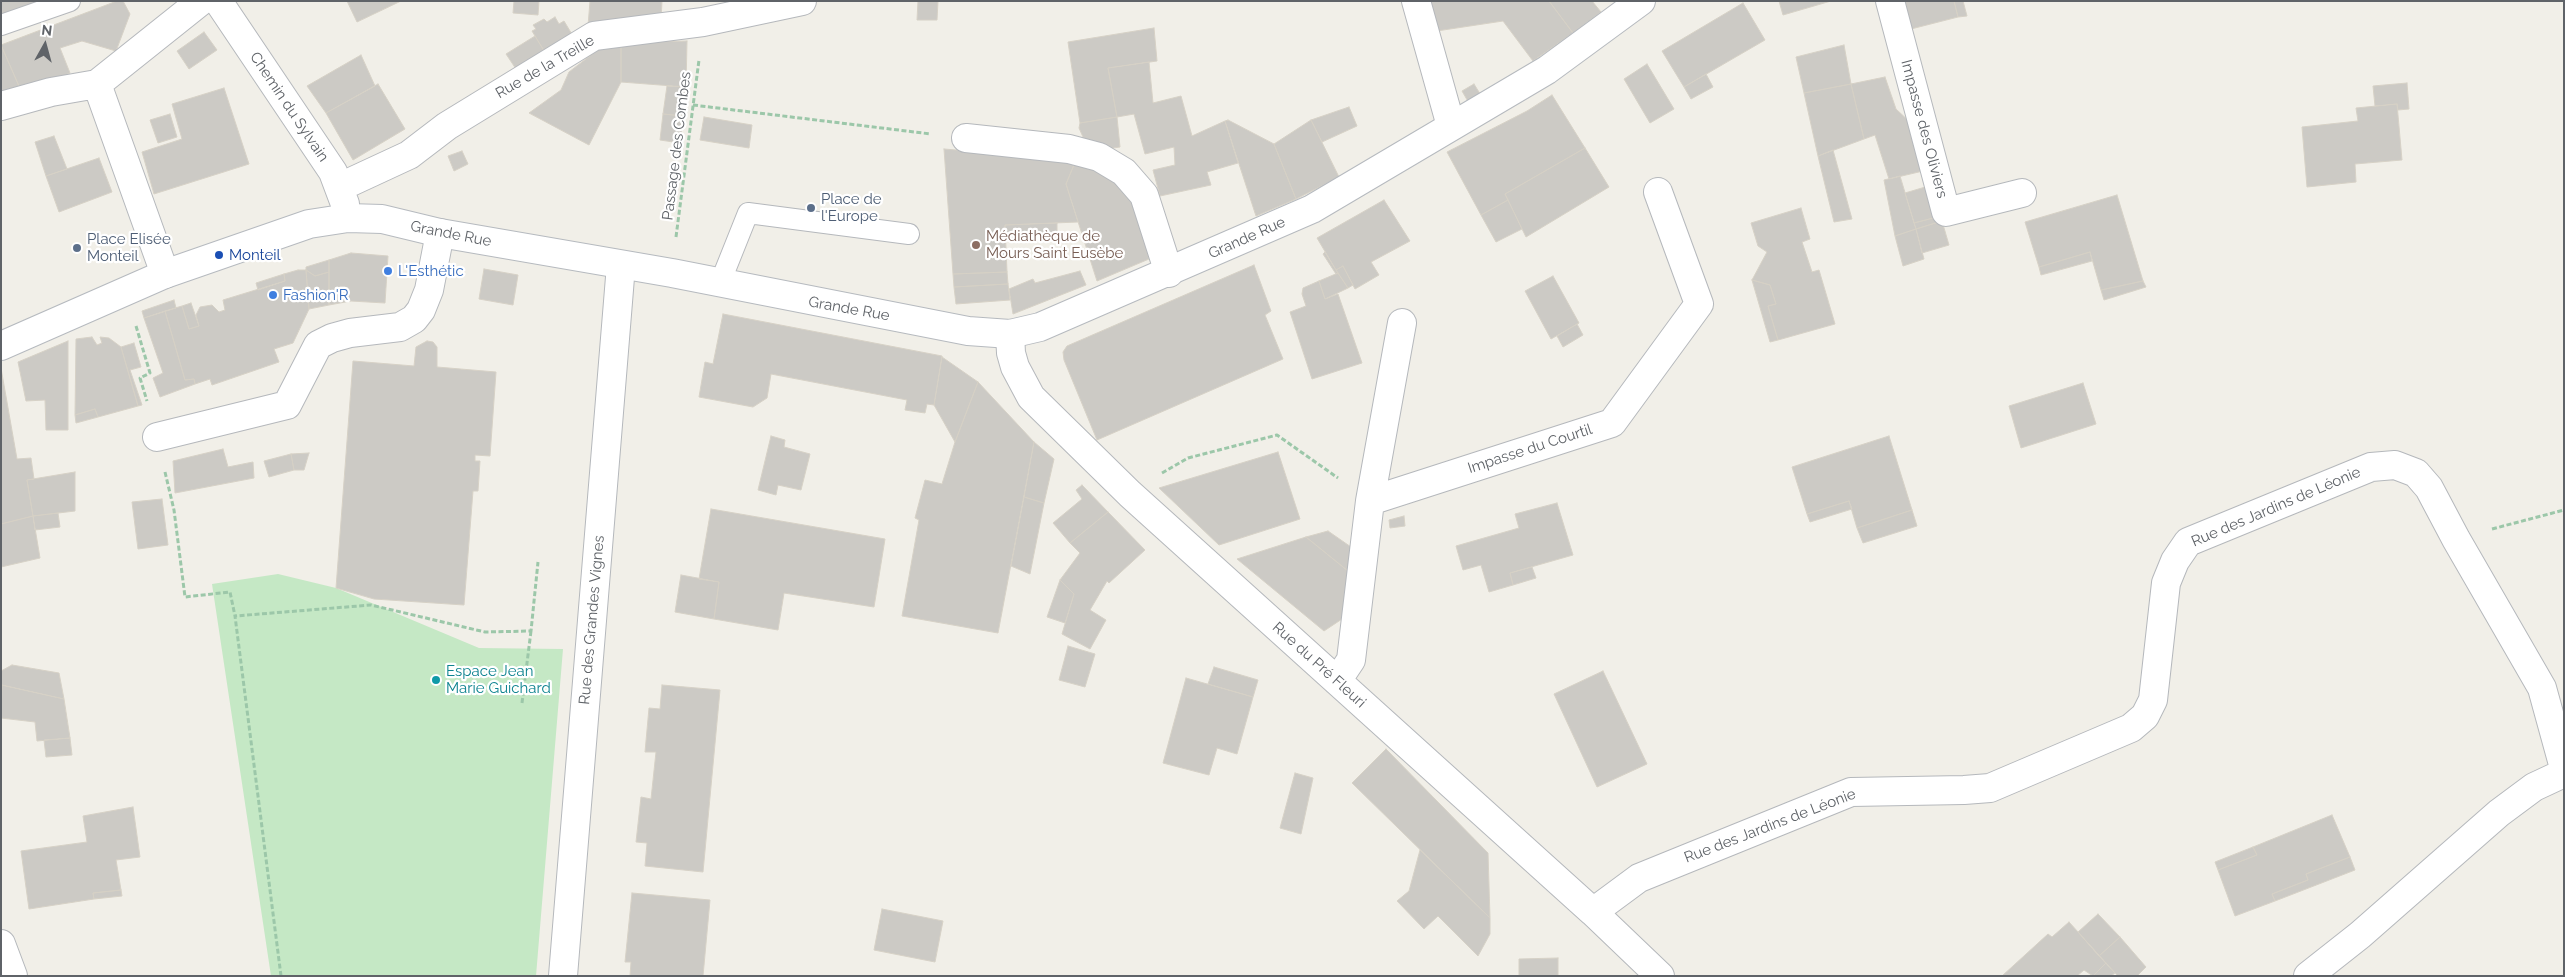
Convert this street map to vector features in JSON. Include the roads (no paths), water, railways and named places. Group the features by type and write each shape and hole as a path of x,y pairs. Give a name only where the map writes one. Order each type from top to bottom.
{"street":[{"path":"1,106 51,92 97,84 201,1"},
{"name":"Chemin du Sylvain","path":"218,1 327,164 340,187 348,218"},
{"name":"Rue de la Treille","path":"340,187 409,155 447,126 594,36 703,22 802,1"},
{"path":"1416,1 1451,126"},
{"name":"Grande Rue","path":"1,346 164,274 309,224 348,218 382,219 440,233 672,273 968,331 1010,334 1040,327 1169,273 1312,209 1547,70 1641,1"},
{"name":"Impasse des Oliviers","path":"1890,1 1946,212 2022,194"},
{"path":"97,84 164,274"},
{"path":"966,138 1069,150 1099,157 1124,172 1144,195 1169,273"},
{"name":"Impasse du Courtil","path":"1370,500 1612,423 1699,304 1658,192"},
{"path":"157,437 287,405 318,345 332,338 350,333 400,326 414,319 421,310 429,290 440,233"},
{"name":"Rue des Grandes Vignes","path":"564,976 621,265"},
{"path":"1337,681 1351,660 1370,500 1402,323"},
{"name":"Rue du Pré Fleuri","path":"1010,334 1011,353 1015,367 1031,397 1130,494 1594,912 1660,976"},
{"name":"Rue des Jardins de Léonie","path":"1594,912 1639,878 1851,792 1990,788 2131,728 2145,716 2153,700 2166,583 2175,561 2188,542 2371,467 2395,465 2416,473 2429,488 2456,539 2542,688 2564,768"},
{"path":"2308,976 2360,935 2499,813 2534,786 2564,773"},
{"path":"1,944 13,976"}],"lane":[{"path":"1,25 70,1"},
{"path":"720,283 748,213 909,234"}],"place":[{"name":"Place de l'Europe","path":"811,208"},
{"name":"Médiathèque de Mours Saint Eusèbe","path":"976,245"},
{"name":"Place Elisée Monteil","path":"77,248"},
{"name":"Monteil","path":"219,255"},
{"name":"L'Esthétic","path":"388,271"},
{"name":"Fashion'R","path":"273,295"},
{"name":"Espace Jean Marie Guichard","path":"436,680"}]}
